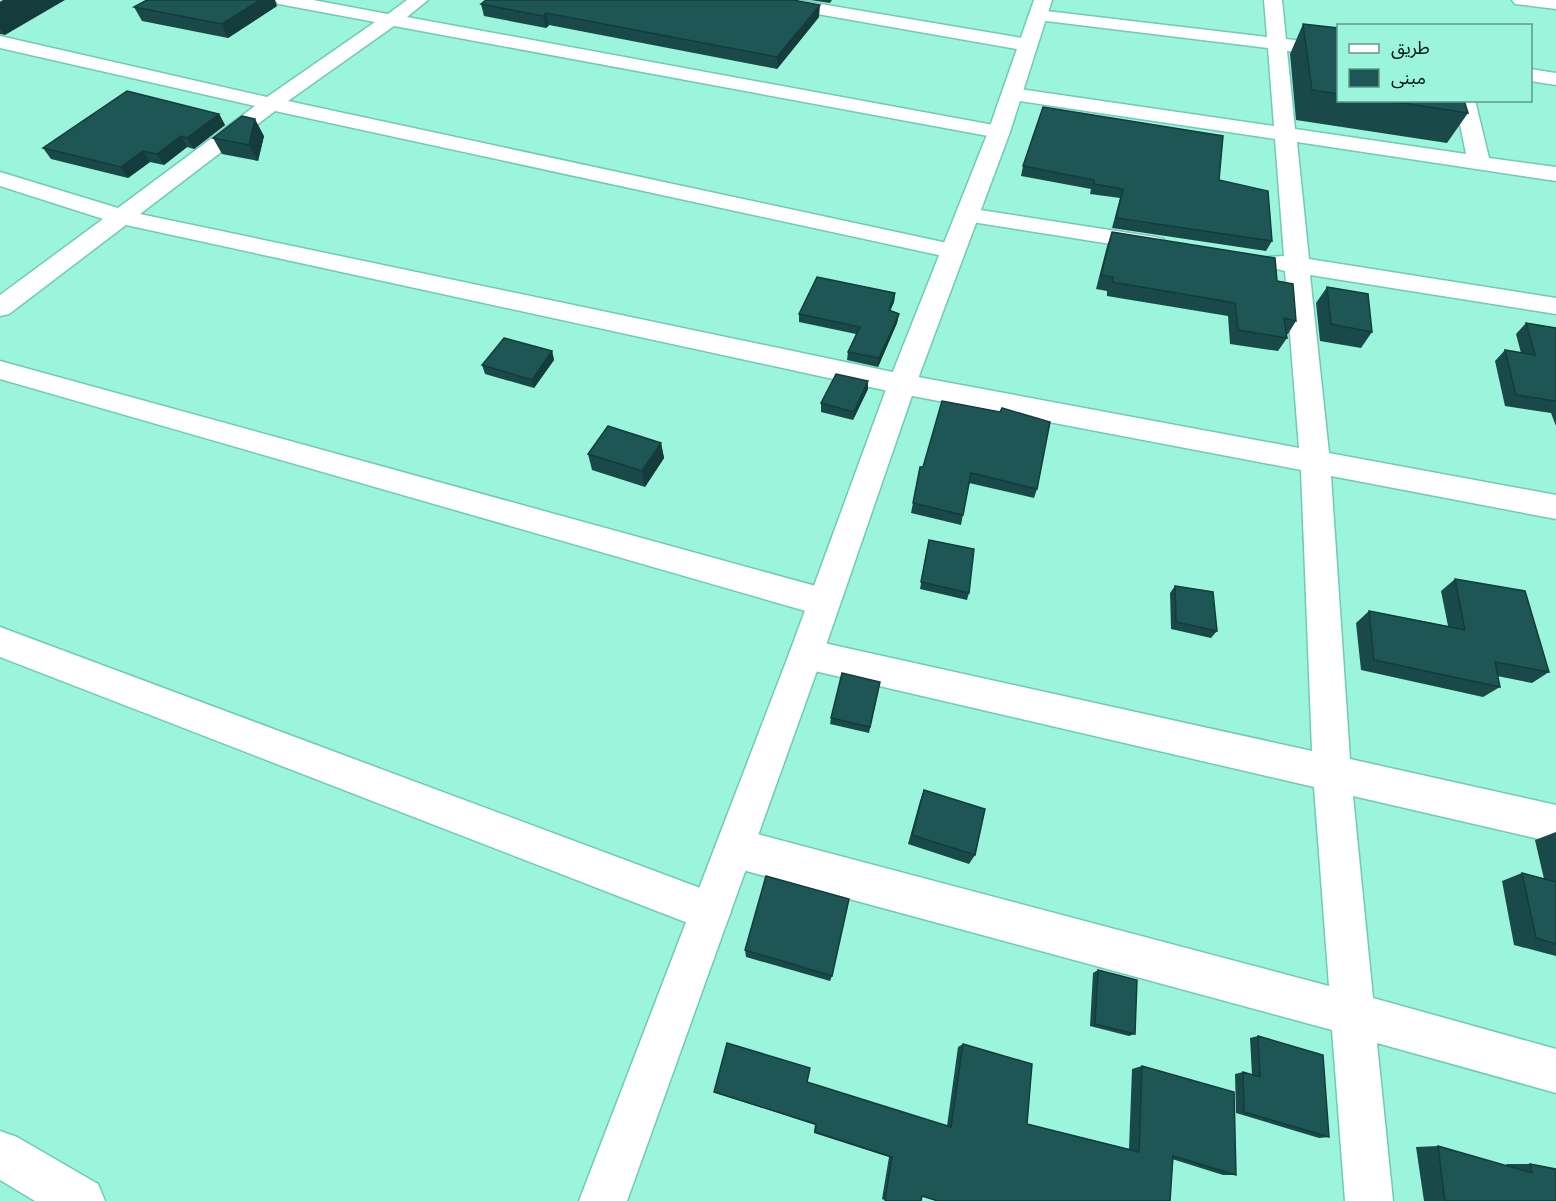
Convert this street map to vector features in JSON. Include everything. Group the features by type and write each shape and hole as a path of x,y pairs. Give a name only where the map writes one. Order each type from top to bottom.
{"street":[{"path":"284,0 999,132"},
{"path":"0,308 271,104 418,0"},
{"path":"766,0 1028,45"},
{"path":"1273,0 1287,133 1296,265 1315,460 1332,774 1368,1201"},
{"path":"1521,0 1556,4"},
{"path":"603,1201 806,654 902,384 999,132 1041,7 1337,51"},
{"path":"5,47 952,251"},
{"path":"1532,75 1556,79"},
{"path":"1012,94 1556,174"},
{"path":"1465,102 1479,163"},
{"path":"0,179 123,217 902,384 1556,507"},
{"path":"966,215 1178,247"},
{"path":"1249,258 1556,306"},
{"path":"0,370 823,602"},
{"path":"0,642 711,912"},
{"path":"806,654 1556,824"},
{"path":"735,848 1556,1071"},
{"path":"0,1154 81,1201"}],"building":[{"path":"147,0 260,0 222,24 134,7"},
{"path":"486,0 793,0 820,5 777,57 546,13 543,16 481,4"},
{"path":"1303,24 1337,28 1337,94 1312,90"},
{"path":"127,91 219,114 187,138 181,136 157,154 143,151 121,167 43,148"},
{"path":"1396,102 1465,102 1468,113"},
{"path":"1043,107 1223,136 1219,180 1268,191 1272,241 1116,218 1123,189 1094,184 1094,180 1023,166"},
{"path":"242,116 255,119 249,145 213,138"},
{"path":"1112,232 1275,258 1277,281 1293,284 1296,321 1284,318 1287,338 1238,330 1235,303 1112,282 1113,277 1101,275"},
{"path":"817,277 895,293 889,310 899,314 879,358 848,352 860,327 799,314"},
{"path":"1327,287 1368,294 1372,332 1331,324"},
{"path":"1526,323 1556,328 1556,401 1516,395 1505,350 1535,355"},
{"path":"504,338 552,351 532,380 482,365"},
{"path":"836,374 868,381 854,412 821,403"},
{"path":"942,401 1000,412 1002,408 1050,422 1037,489 971,473 963,515 913,503 920,467 923,467"},
{"path":"608,426 661,443 642,471 588,454"},
{"path":"929,540 974,549 969,593 921,582"},
{"path":"1455,579 1525,591 1549,672 1495,662 1500,687 1374,660 1369,611 1465,630"},
{"path":"1175,586 1213,592 1217,631 1176,622"},
{"path":"842,673 880,682 870,727 831,718"},
{"path":"924,790 985,809 975,855 912,835"},
{"path":"1522,873 1556,882 1556,944 1536,938"},
{"path":"766,876 849,899 832,976 745,950"},
{"path":"1098,970 1137,980 1135,1034 1095,1024"},
{"path":"1258,1036 1323,1055 1329,1137 1244,1112 1243,1072 1260,1077"},
{"path":"727,1043 810,1068 807,1082 951,1127 963,1044 1032,1064 1027,1124 1139,1152 1142,1066 1234,1092 1236,1175 1173,1156 1170,1201 938,1201 922,1196 921,1201 887,1201 885,1200 892,1157 815,1132 816,1124 714,1092"},
{"path":"1438,1146 1532,1173 1530,1164 1556,1169 1556,1201 1445,1201"}]}
